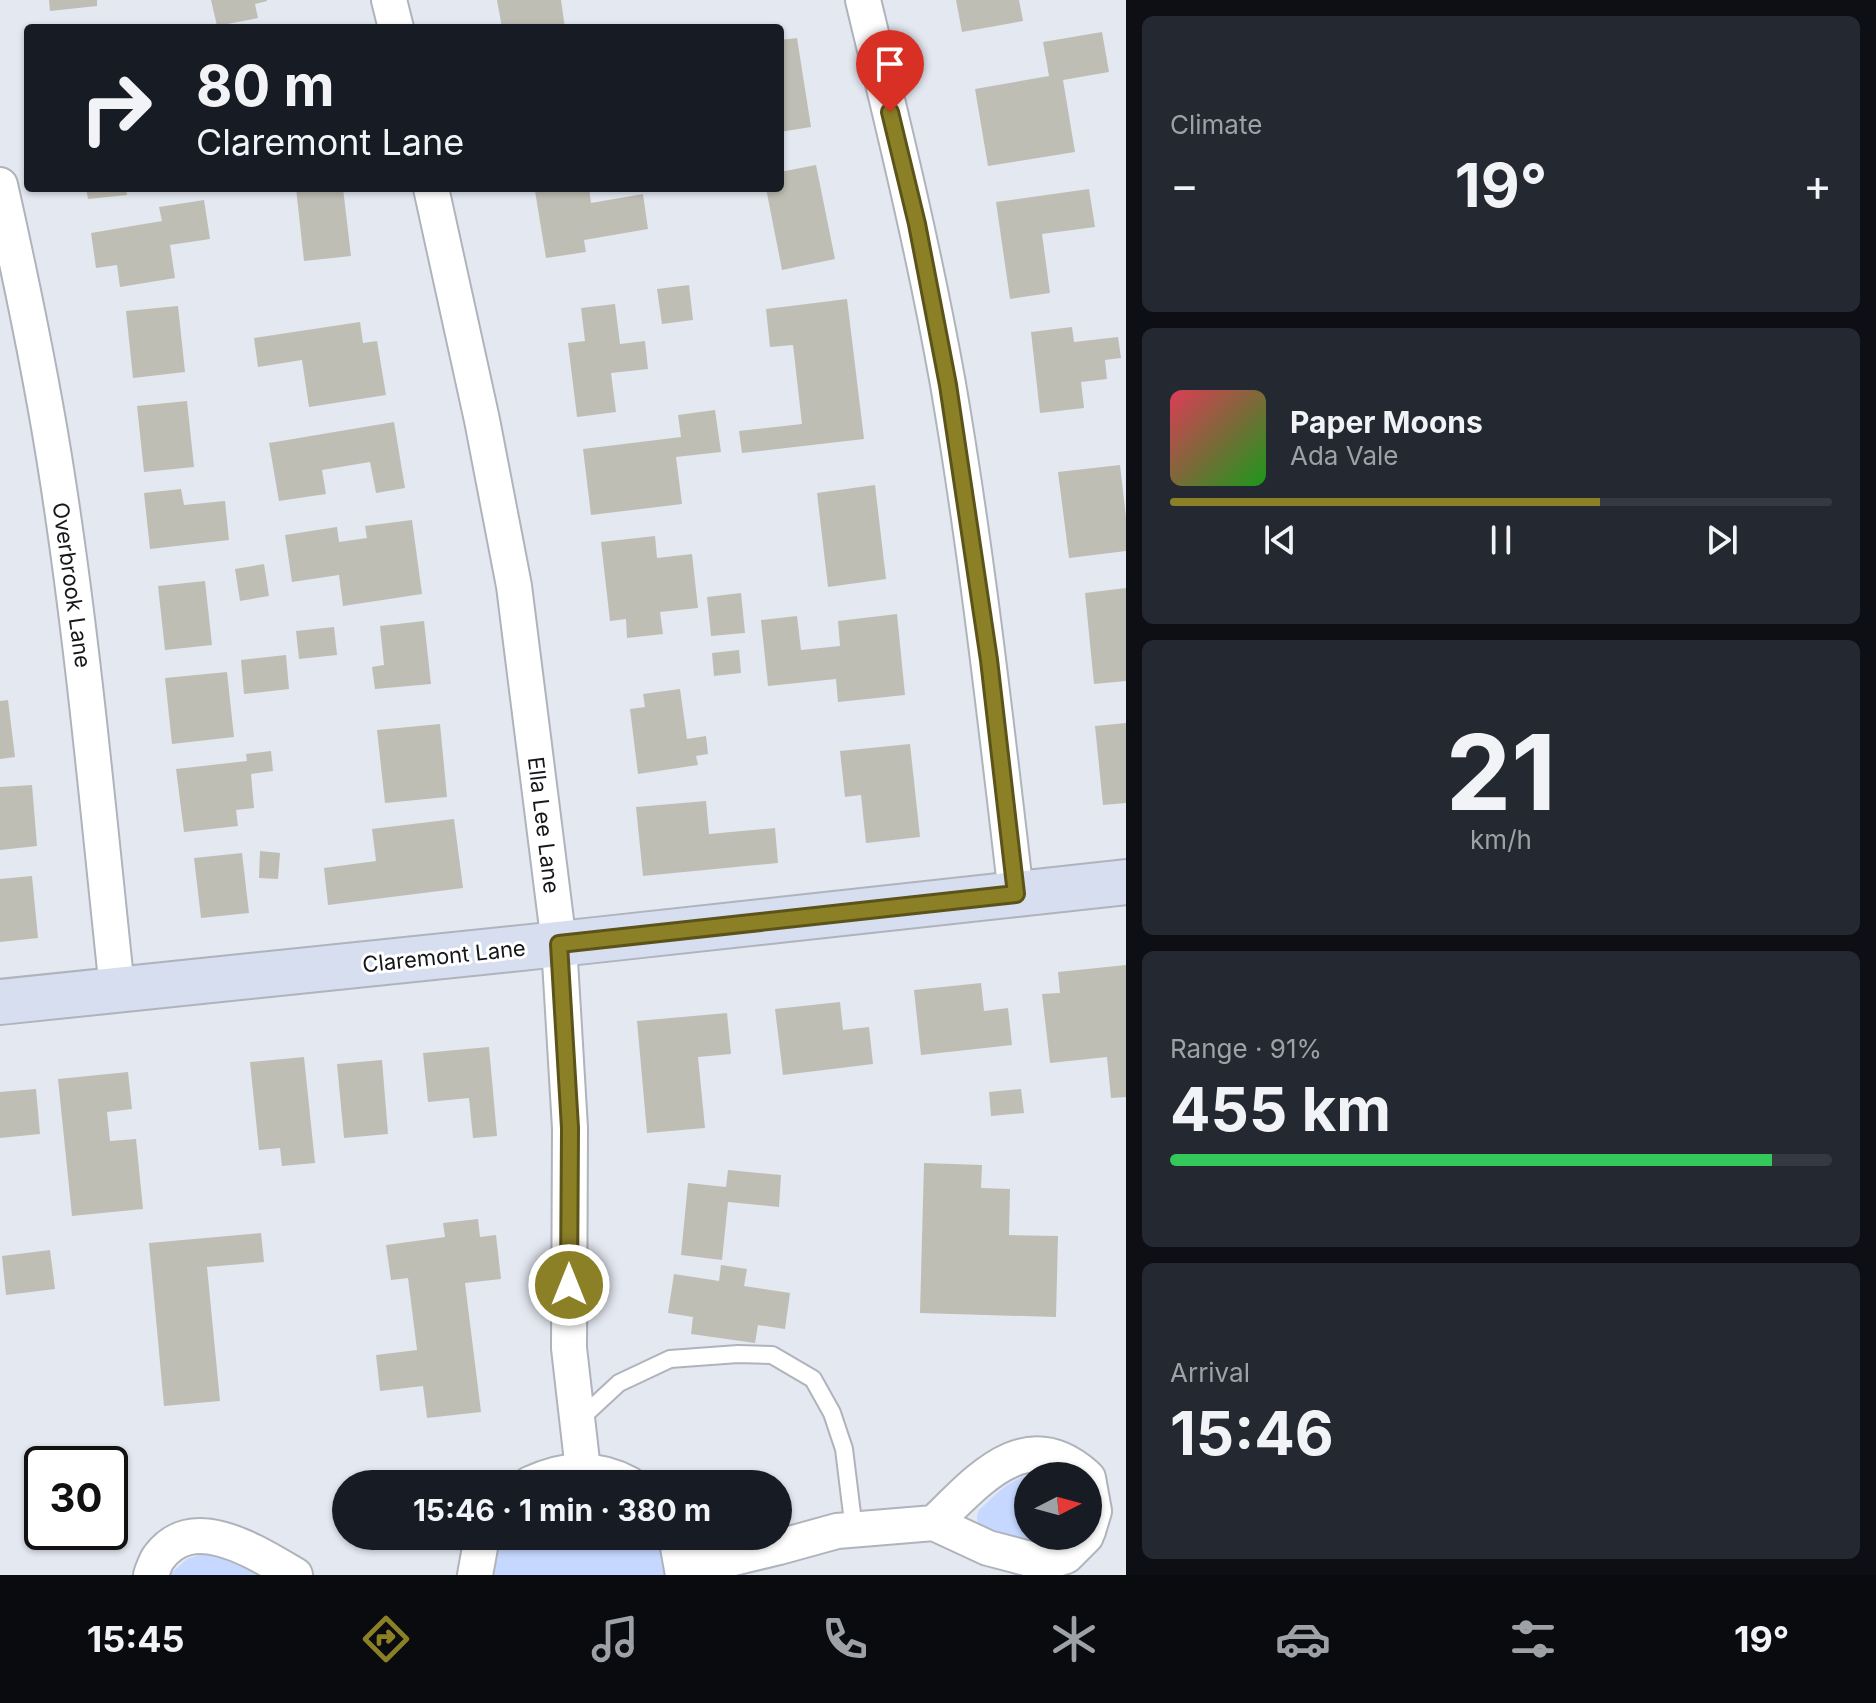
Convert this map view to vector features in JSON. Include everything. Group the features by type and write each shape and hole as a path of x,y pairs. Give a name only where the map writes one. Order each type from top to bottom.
{"street":[{"path":"389,0 395,24"},
{"path":"863,0 917,224 948,385 989,660 1016,894"},
{"name":"Overbrook Lane","path":"0,185 58,480 81,646 117,989"},
{"name":"Ella Lee Lane","path":"432,192 482,420 514,586 559,944 570,1128 569,1348 583,1470"},
{"name":"Claremont Lane","path":"0,1002 1126,882"},
{"path":"934,1523 986,1473 1004,1463 1028,1454 1051,1456 1067,1462"},
{"path":"679,1550 684,1572 837,1531 934,1523 988,1548 1045,1563 1066,1556 1071,1550"},
{"path":"151,1575 158,1558 177,1541 203,1536 230,1541 295,1575"},
{"path":"474,1575 479,1550"}],"lane":[{"path":"578,1421 619,1383 670,1359 772,1355 813,1379 832,1413 844,1449 854,1530"}],"shaded area":[{"path":"1014,1482 1014,1542 987,1532 978,1524 979,1510"},
{"path":"497,1550 661,1550 667,1575 491,1575"},
{"path":"202,1554 220,1554 262,1575 169,1575 187,1559"}],"building":[{"path":"49,0 97,0 97,6 50,11"},
{"path":"211,0 267,0 255,4 258,18 217,24"},
{"path":"497,0 561,0 564,24 501,24"},
{"path":"956,0 1019,0 1023,21 962,32"},
{"path":"1102,32 1109,72 1063,80 1075,152 988,166 975,89 1049,76 1043,42"},
{"path":"797,38 811,127 784,131 784,40"},
{"path":"816,165 835,259 782,270 767,192 784,192 784,171"},
{"path":"1089,189 1095,227 1042,234 1050,293 1010,299 996,202"},
{"path":"87,192 127,192 127,195 88,199"},
{"path":"296,192 343,192 351,256 304,261"},
{"path":"535,192 590,192 591,203 643,194 648,229 584,240 586,252 546,258"},
{"path":"204,200 210,239 170,245 175,278 120,287 117,265 96,268 91,233 162,221 159,207"},
{"path":"689,285 693,320 662,324 657,289"},
{"path":"847,299 864,439 742,453 739,431 802,424 793,345 770,347 766,309"},
{"path":"615,304 620,344 645,341 648,369 611,373 616,412 577,417 568,343 585,341 581,308"},
{"path":"178,306 185,372 133,378 126,311"},
{"path":"360,322 363,343 377,341 386,395 309,407 302,360 258,367 254,338"},
{"path":"1072,327 1074,342 1118,337 1121,358 1105,360 1107,379 1081,382 1084,408 1040,413 1031,332"},
{"path":"187,401 194,467 144,472 137,406"},
{"path":"715,410 721,452 676,457 682,504 591,515 583,449 681,437 678,415"},
{"path":"394,422 405,488 376,493 370,462 322,470 326,494 279,501 269,443"},
{"path":"1120,465 1126,551 1069,558 1058,472"},
{"path":"875,485 886,579 828,587 817,493"},
{"path":"181,489 184,505 225,501 229,540 150,549 144,493"},
{"path":"412,520 422,594 343,606 339,575 292,582 285,535 337,527 339,542 367,538 365,526"},
{"path":"655,536 657,558 692,554 698,608 660,612 663,634 627,638 626,619 610,621 601,542"},
{"path":"264,564 269,596 240,601 235,569"},
{"path":"205,581 212,645 165,650 158,586"},
{"path":"1126,588 1126,681 1094,684 1085,593"},
{"path":"741,593 745,633 711,636 707,597"},
{"path":"897,614 905,695 838,702 836,679 768,686 761,620 797,616 801,650 840,646 838,621"},
{"path":"424,621 431,684 375,689 372,667 384,665 380,626"},
{"path":"334,627 337,655 299,659 296,631"},
{"path":"739,650 741,673 714,676 712,653"},
{"path":"286,655 289,689 244,694 241,660"},
{"path":"227,672 234,737 172,744 165,678"},
{"path":"680,689 687,739 706,736 708,754 696,756 698,765 638,774 630,709 645,707 643,694"},
{"path":"8,700 15,757 0,759 0,701"},
{"path":"1126,723 1126,803 1103,805 1095,726"},
{"path":"440,724 447,797 385,803 377,730"},
{"path":"910,744 920,837 866,843 861,795 845,797 840,751"},
{"path":"271,751 273,771 251,774 254,808 236,810 238,826 184,832 176,769 247,761 246,754"},
{"path":"32,785 37,846 0,850 0,787"},
{"path":"706,801 709,834 775,828 778,863 643,876 636,807"},
{"path":"454,819 463,888 328,905 324,868 376,861 372,829"},
{"path":"260,851 280,853 278,879 259,878"},
{"path":"242,853 249,913 201,918 194,858"},
{"path":"32,876 38,938 0,942 0,879"},
{"path":"1126,965 1126,1097 1111,1098 1107,1057 1050,1063 1042,994 1060,993 1058,972"},
{"path":"981,983 984,1011 1008,1008 1012,1045 921,1055 914,990"},
{"path":"840,1002 843,1030 869,1027 873,1064 783,1075 775,1009"},
{"path":"727,1013 731,1054 698,1057 705,1128 647,1133 637,1021"},
{"path":"489,1047 497,1136 473,1138 469,1098 428,1102 423,1053"},
{"path":"304,1057 315,1163 282,1166 280,1148 259,1150 250,1062"},
{"path":"382,1060 388,1134 344,1138 337,1064"},
{"path":"128,1072 132,1109 107,1112 110,1141 136,1139 143,1209 72,1216 58,1079"},
{"path":"36,1089 40,1134 0,1138 0,1092"},
{"path":"1021,1089 1024,1113 991,1116 989,1092"},
{"path":"924,1163 982,1165 981,1188 1010,1189 1009,1235 1058,1236 1056,1317 920,1313"},
{"path":"728,1170 781,1175 779,1207 728,1202 722,1260 681,1255 688,1183 726,1187"},
{"path":"478,1219 480,1237 496,1235 501,1279 465,1283 481,1412 427,1418 423,1386 380,1391 376,1355 417,1350 408,1278 391,1280 386,1245 445,1237 443,1223"},
{"path":"261,1233 264,1262 207,1267 220,1401 164,1406 149,1243"},
{"path":"50,1250 55,1289 6,1295 2,1256"},
{"path":"721,1265 747,1269 744,1286 790,1293 785,1329 758,1325 755,1343 691,1334 693,1317 668,1313 674,1274 719,1281"}],"route":[{"path":"569,1285 570,1128 559,944 1016,894 989,660 948,385 917,224 890,112"}]}
